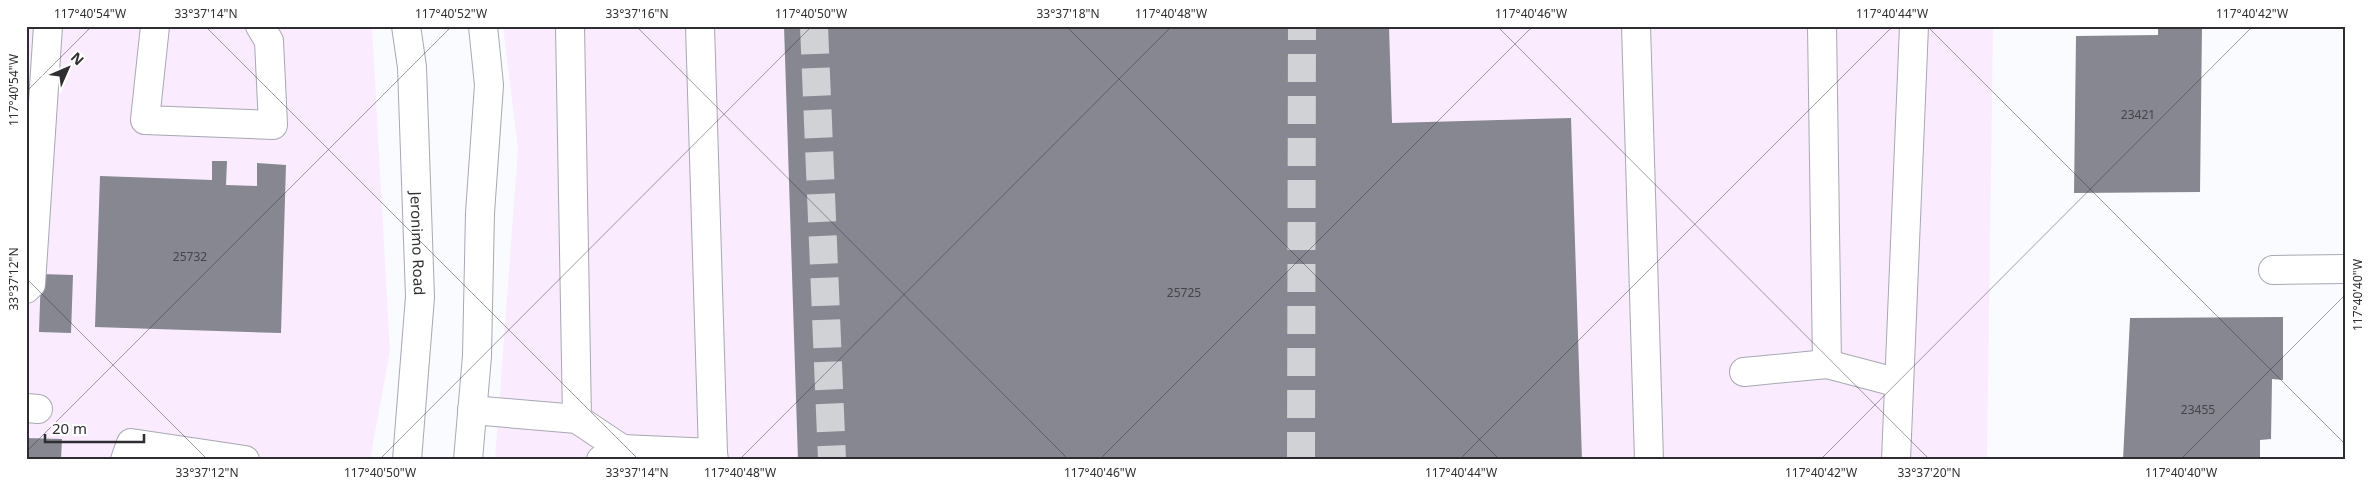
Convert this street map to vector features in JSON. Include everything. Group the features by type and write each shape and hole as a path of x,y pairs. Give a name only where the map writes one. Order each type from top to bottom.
{"main road":[{"path":"26,289 32,284 48,26"},
{"path":"155,26 144,120 273,125 269,41 260,26"},
{"name":"Jeronimo Road","path":"406,26 412,67 420,297 406,460"},
{"path":"468,460 477,356 480,213 489,86 483,26"},
{"path":"570,26 577,420"},
{"path":"472,410 577,420 612,454 714,456 700,26"},
{"path":"1636,26 1650,460"},
{"path":"1822,26 1827,364"},
{"path":"1896,460 1914,26"},
{"path":"2273,270 2346,269"},
{"path":"1744,372 1827,364 1899,383"},
{"path":"125,460 131,443 245,460"}],"shaded area":[{"path":"26,26 372,26 390,351 370,460 26,460"},
{"path":"503,26 1993,26 1987,460 495,460 518,149"}],"building":[{"path":"784,26 1389,26 1392,123 1571,118 1582,460 798,460"},
{"path":"2158,26 2202,26 2200,192 2074,193 2076,36 2158,35"},
{"path":"212,161 227,161 226,185 257,186 257,163 286,165 281,333 95,327 100,176 212,180"},
{"path":"41,274 73,275 71,333 39,332"},
{"path":"2283,317 2283,380 2272,379 2271,439 2260,440 2260,460 2123,460 2130,318"},
{"path":"26,438 62,439 61,460 26,460"}],"tunnel":[{"path":"814,26 832,460"},
{"path":"1301,460 1302,26"}]}
